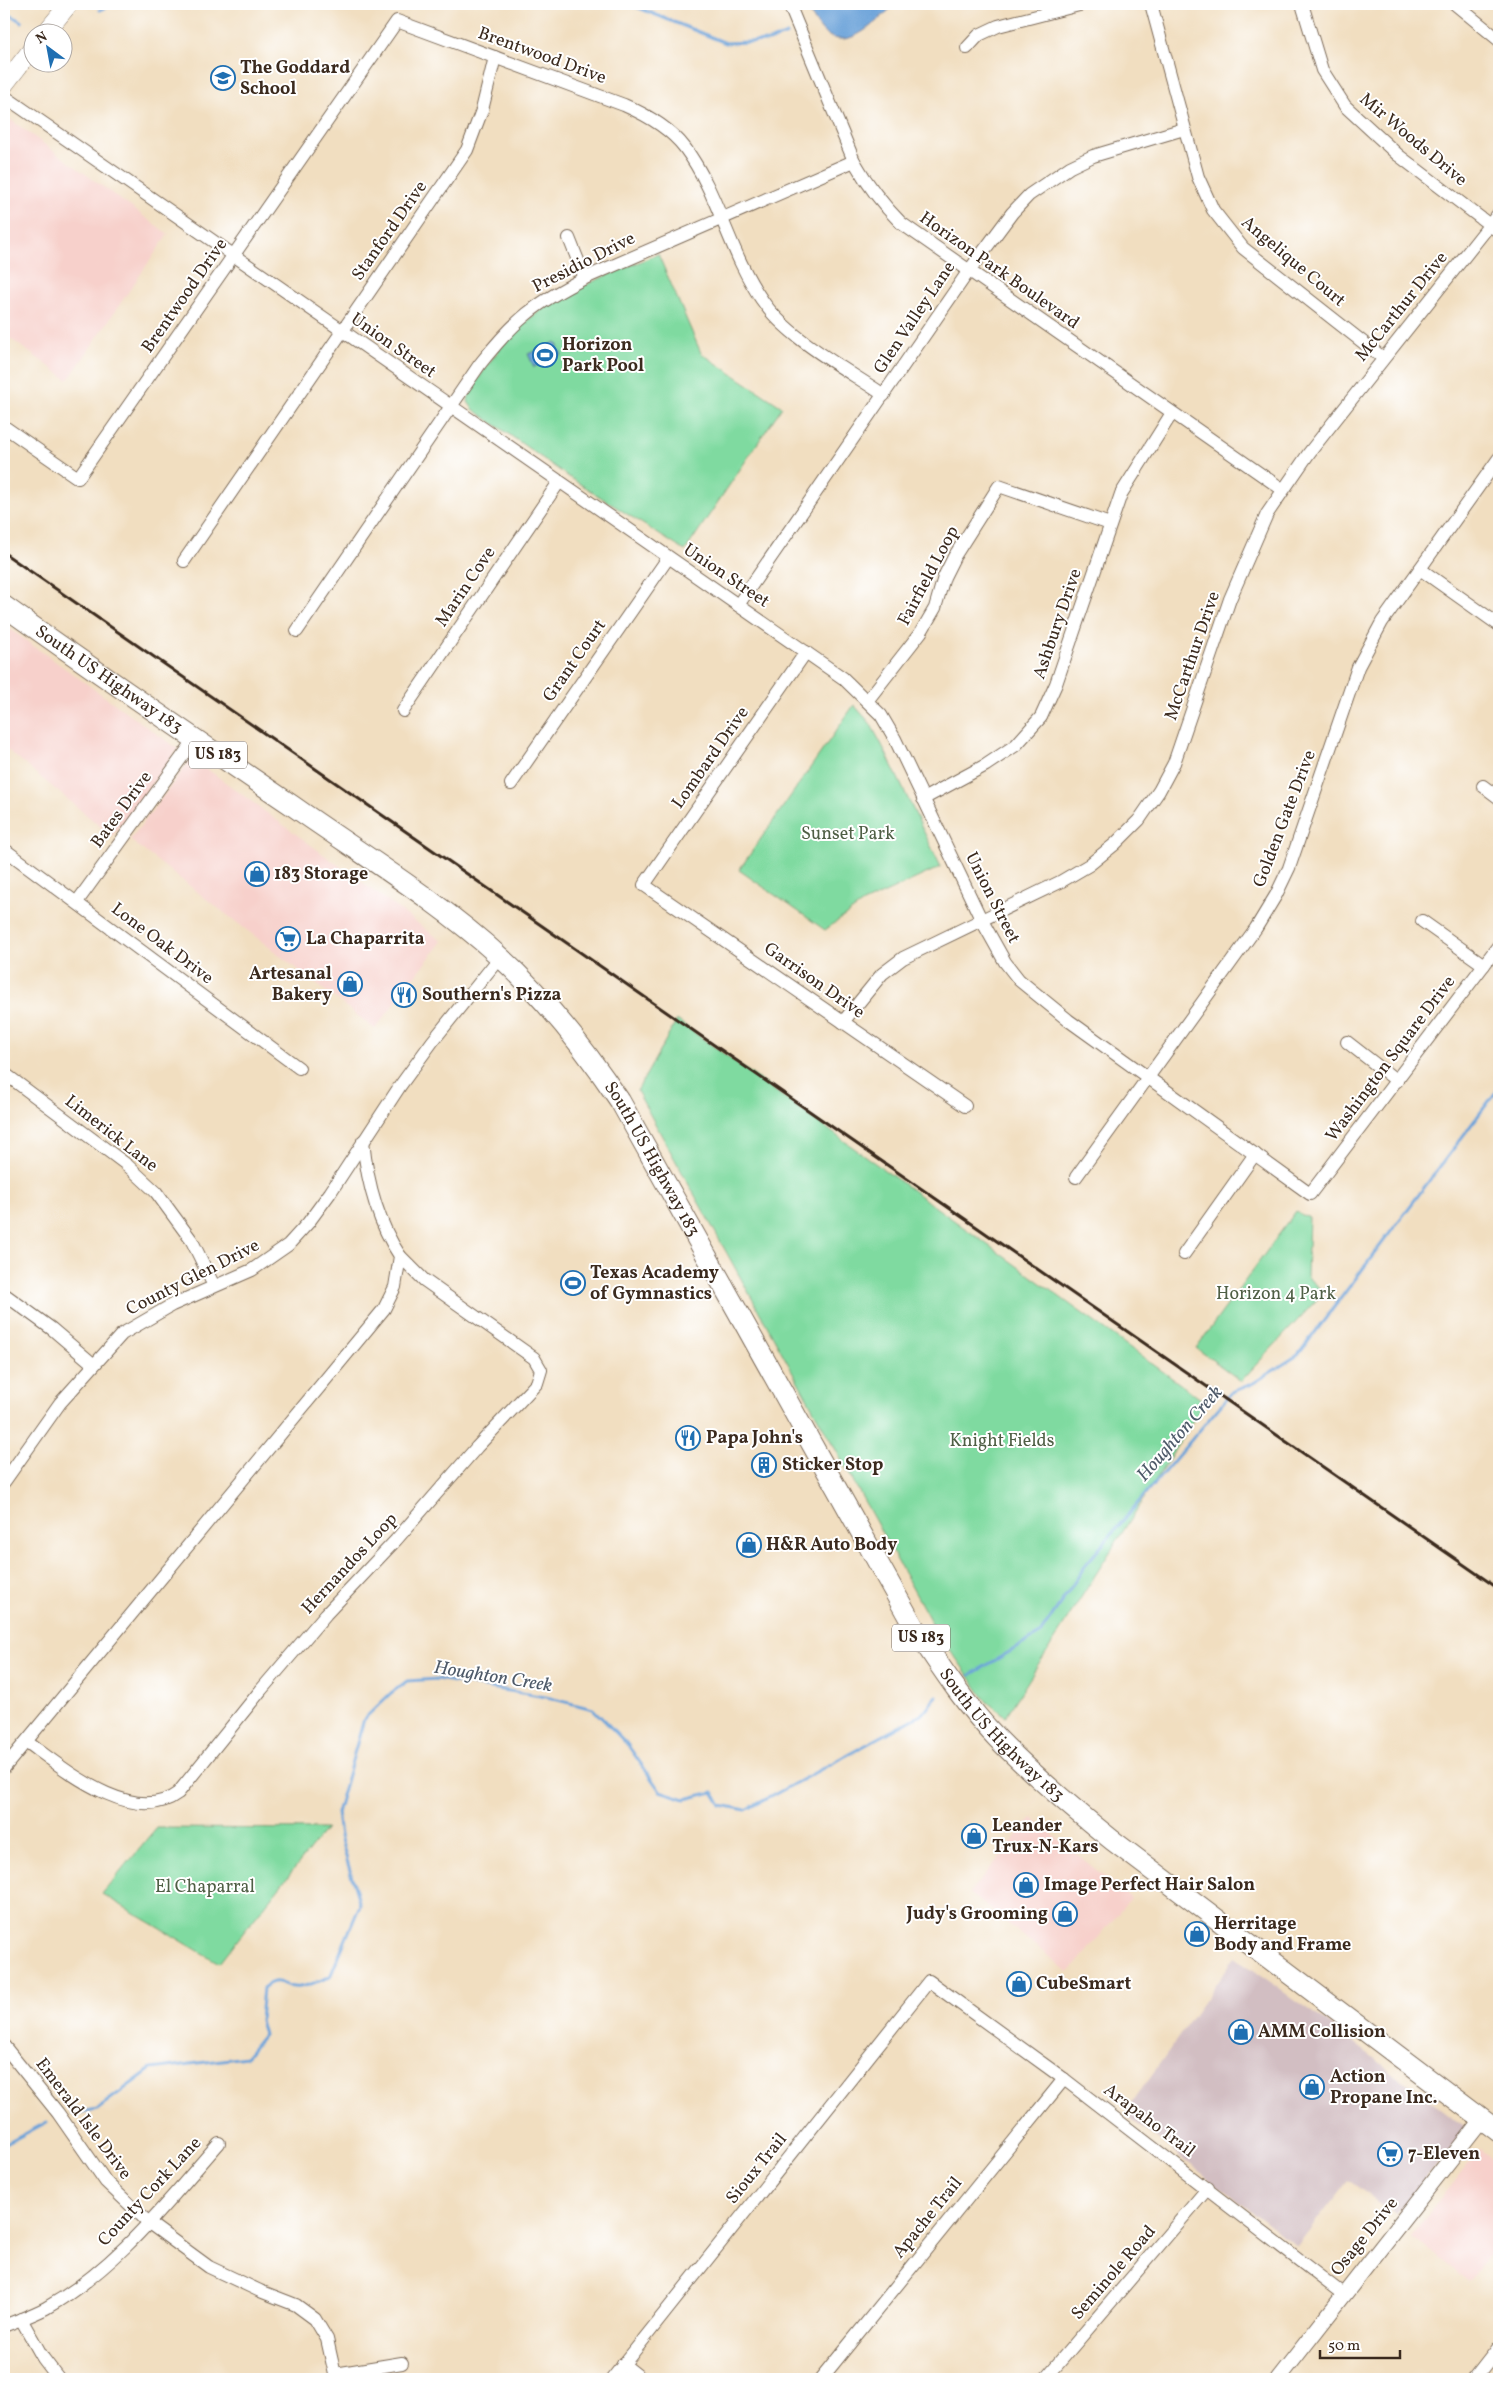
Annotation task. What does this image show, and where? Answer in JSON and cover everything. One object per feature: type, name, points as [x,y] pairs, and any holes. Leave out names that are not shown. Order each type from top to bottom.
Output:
[{"type":"main road","points":[[54,22],[69,4]]},
{"type":"main road","points":[[4,85],[22,62]]},
{"type":"main road","name":"South US Highway 183","points":[[4,606],[456,921],[500,957],[542,1000],[585,1052],[620,1101],[914,1627],[951,1683],[991,1731],[1060,1798],[1112,1840],[1499,2132]]},
{"type":"street","name":"Horizon Park Boulevard","points":[[789,4],[854,161],[867,184],[901,224],[1282,489]]},
{"type":"street","points":[[967,48],[979,35],[998,26],[1083,4]]},
{"type":"street","name":"Angelique Court","points":[[1151,4],[1184,129],[1205,193],[1226,228],[1243,248],[1382,358]]},
{"type":"street","name":"Mir Woods Drive","points":[[1302,4],[1322,70],[1345,106],[1398,155],[1495,229]]},
{"type":"street","points":[[1455,4],[1499,40]]},
{"type":"street","name":"Brentwood Drive","points":[[6,428],[78,478],[397,21],[648,115],[666,128],[684,147],[699,170],[749,280],[762,302],[800,338],[884,395]]},
{"type":"street","name":"Stanford Drive","points":[[184,561],[467,150],[482,110],[496,57]]},
{"type":"street","name":"Union Street","points":[[4,96],[843,678],[868,700],[881,716],[895,739],[981,919],[1005,962],[1019,980],[1046,1004],[1310,1194]]},
{"type":"street","name":"Glen Valley Lane","points":[[738,605],[968,272],[1012,213],[1029,195],[1048,181],[1093,156],[1184,129]]},
{"type":"street","name":"Presidio Drive","points":[[297,631],[451,407],[506,332],[545,299],[585,278],[854,161]]},
{"type":"street","name":"McCarthur Drive","points":[[843,1022],[866,990],[896,963],[981,919],[1060,882],[1089,865],[1115,844],[1139,820],[1159,791],[1174,763],[1230,599],[1267,514],[1282,489],[1382,358],[1495,229],[1499,213]]},
{"type":"street","points":[[569,238],[585,278]]},
{"type":"street","name":"Ashbury Drive","points":[[923,799],[986,765],[1016,745],[1041,716],[1056,684],[1121,494],[1172,413]]},
{"type":"street","name":"Golden Gate Drive","points":[[1076,1177],[1256,928],[1276,895],[1289,868],[1362,660],[1382,622],[1499,458]]},
{"type":"street","name":"Marin Cove","points":[[403,711],[559,482]]},
{"type":"street","name":"Fairfield Loop","points":[[868,700],[920,632],[935,608],[944,577],[954,557],[999,486],[1110,524]]},
{"type":"street","name":"Grant Court","points":[[511,784],[668,558]]},
{"type":"street","points":[[1420,568],[1499,625]]},
{"type":"street","name":"Lombard Drive","points":[[644,885],[806,652]]},
{"type":"street","name":"Bates Drive","points":[[77,902],[195,739]]},
{"type":"street","points":[[1483,786],[1499,798]]},
{"type":"street","name":"Lone Oak Drive","points":[[4,849],[299,1068]]},
{"type":"street","name":"Garrison Drive","points":[[644,885],[964,1106]]},
{"type":"street","points":[[1422,921],[1484,965]]},
{"type":"street","name":"Washington Square Drive","points":[[1310,1194],[1499,945]]},
{"type":"street","name":"County Glen Drive","points":[[4,1482],[55,1410],[93,1364],[122,1334],[138,1322],[252,1270],[288,1245],[325,1200],[432,1042],[500,957]]},
{"type":"street","points":[[1347,1042],[1397,1081]]},
{"type":"street","name":"Limerick Lane","points":[[4,1073],[127,1165],[156,1192],[192,1241],[214,1286]]},
{"type":"street","name":"Hernandos Loop","points":[[27,1742],[82,1783],[101,1791],[144,1804],[155,1804],[169,1800],[178,1793],[260,1690],[326,1614],[396,1540],[477,1447],[537,1383],[541,1370],[534,1358],[424,1280],[400,1256],[388,1235],[377,1208],[369,1180],[363,1142]]},
{"type":"street","points":[[1184,1254],[1255,1154]]},
{"type":"street","points":[[4,1768],[377,1319],[395,1287],[400,1256]]},
{"type":"street","points":[[4,1294],[52,1329],[93,1364]]},
{"type":"street","name":"Arapaho Trail","points":[[930,1981],[1064,2079],[1344,2294]]},
{"type":"street","name":"Sioux Trail","points":[[612,2379],[930,1981]]},
{"type":"street","name":"Emerald Isle Drive","points":[[7,2055],[58,2113],[106,2182],[149,2223],[208,2267],[308,2312],[321,2326],[327,2339],[336,2376]]},
{"type":"street","name":"Apache Trail","points":[[821,2379],[1064,2079]]},
{"type":"street","name":"Osage Drive","points":[[1278,2379],[1482,2119]]},
{"type":"street","name":"County Cork Lane","points":[[4,2326],[45,2308],[78,2287],[128,2245],[219,2143]]},
{"type":"street","name":"Seminole Road","points":[[1045,2379],[1208,2188]]},
{"type":"street","points":[[21,2319],[42,2358],[59,2379]]},
{"type":"street","points":[[1477,2378],[1499,2347]]},
{"type":"street","points":[[336,2376],[402,2363]]},
{"type":"street","points":[[623,2364],[642,2379]]},
{"type":"shaded area","points":[[4,115],[168,234],[68,380],[4,334]]},
{"type":"shaded area","points":[[4,625],[178,749],[112,836],[4,747]]},
{"type":"shaded area","points":[[192,758],[442,941],[375,1029],[130,840]]},
{"type":"shaded area","points":[[1032,1818],[1131,1898],[1069,1973],[970,1893]]},
{"type":"shaded area","points":[[1235,1957],[1324,2020],[1467,2129],[1395,2214],[1348,2180],[1297,2246],[1124,2114]]},
{"type":"shaded area","points":[[1480,2150],[1499,2166],[1499,2244],[1470,2281],[1411,2236]]},
{"type":"green space","points":[[658,254],[701,353],[782,407],[685,551],[569,477],[473,409],[468,402],[469,393],[502,346],[540,311],[577,289]]},
{"type":"green space","name":"Sunset Park","points":[[854,705],[870,723],[882,745],[941,867],[863,903],[825,930],[739,870]]},
{"type":"green space","name":"Knight Fields","points":[[677,1020],[1205,1402],[1006,1716],[987,1702],[934,1627],[637,1091]]},
{"type":"green space","name":"Horizon 4 Park","points":[[1296,1211],[1302,1216],[1309,1217],[1307,1277],[1324,1292],[1241,1381],[1196,1348]]},
{"type":"green space","name":"El Chaparral","points":[[157,1828],[326,1829],[219,1963],[102,1894]]},
{"type":"water","points":[[814,4],[896,4],[865,30],[847,38],[838,39],[829,36],[818,26],[809,12]]},
{"type":"water","name":"Horizon Park Pool","points":[[556,342],[562,355],[534,367],[528,354]]},
{"type":"waterway","points":[[100,10],[114,4]]},
{"type":"waterway","points":[[629,4],[726,43],[769,41],[787,34]]},
{"type":"waterway","points":[[4,16],[12,16],[22,22]]},
{"type":"waterway","name":"Houghton Creek","points":[[970,1675],[1040,1634],[1087,1563],[1232,1392],[1252,1384],[1298,1355],[1499,1088]]},
{"type":"waterway","name":"Houghton Creek","points":[[72,2114],[97,2109],[151,2069],[246,2057],[264,2035],[260,2020],[263,1988],[274,1982],[294,1987],[303,1986],[330,1977],[360,1905],[340,1836],[337,1813],[364,1719],[391,1693],[407,1681],[437,1679],[546,1697],[593,1709],[627,1744],[660,1791],[685,1799],[713,1792],[721,1805],[746,1810],[921,1715],[937,1696]]},
{"type":"waterway","points":[[4,2145],[47,2122]]},
{"type":"railway","points":[[4,553],[1499,1589]]},
{"type":"place","name":"The Goddard School","points":[[223,78]]},
{"type":"place","name":"Horizon Park Pool","points":[[545,355]]},
{"type":"place","name":"183 Storage","points":[[257,874]]},
{"type":"place","name":"La Chaparrita","points":[[288,939]]},
{"type":"place","name":"Artesanal Bakery","points":[[350,984]]},
{"type":"place","name":"Southern's Pizza","points":[[404,995]]},
{"type":"place","name":"Texas Academy of Gymnastics","points":[[573,1283]]},
{"type":"place","name":"Papa John's","points":[[688,1438]]},
{"type":"place","name":"Sticker Stop","points":[[764,1465]]},
{"type":"place","name":"H&R Auto Body","points":[[749,1545]]},
{"type":"place","name":"Leander Trux-N-Kars","points":[[974,1836]]},
{"type":"place","name":"Image Perfect Hair Salon","points":[[1026,1885]]},
{"type":"place","name":"Judy's Grooming","points":[[1065,1914]]},
{"type":"place","name":"Herritage Body and Frame","points":[[1197,1934]]},
{"type":"place","name":"CubeSmart","points":[[1019,1984]]},
{"type":"place","name":"AMM Collision","points":[[1241,2032]]},
{"type":"place","name":"Action Propane Inc.","points":[[1312,2087]]},
{"type":"place","name":"7-Eleven","points":[[1390,2154]]}]
